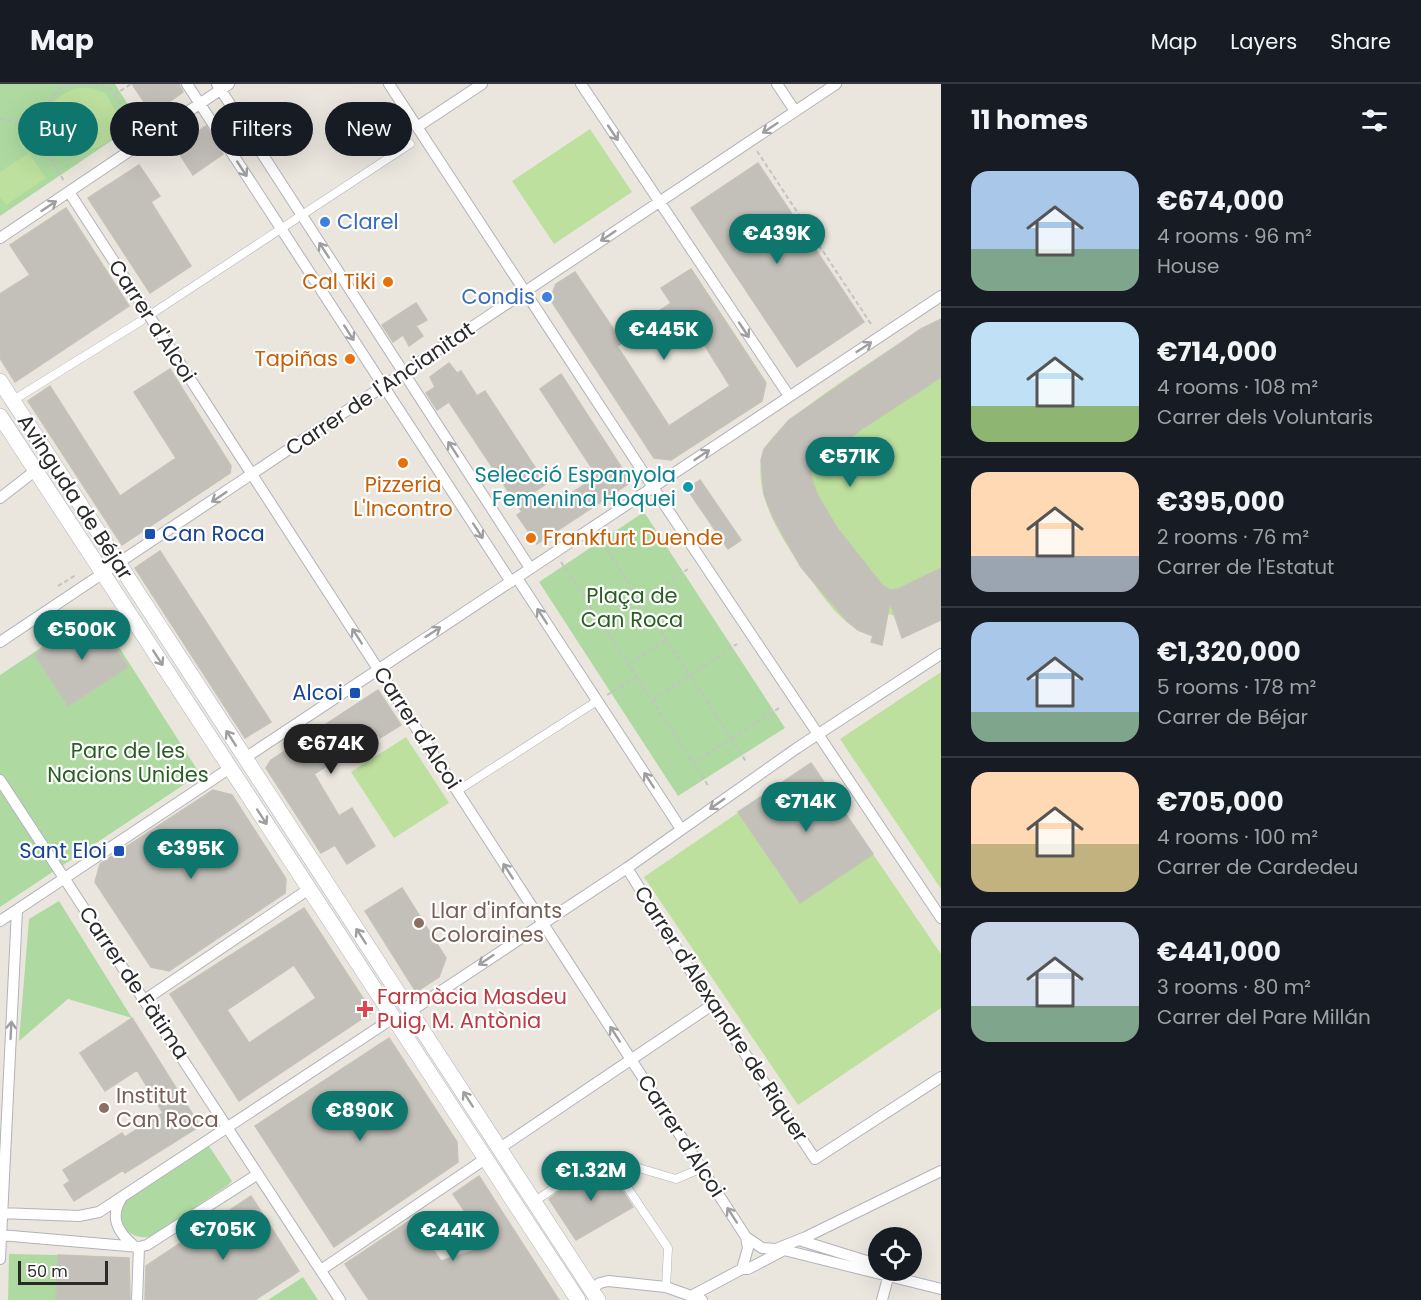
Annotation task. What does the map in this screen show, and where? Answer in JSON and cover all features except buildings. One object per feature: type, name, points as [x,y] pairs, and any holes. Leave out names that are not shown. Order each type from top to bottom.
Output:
[{"type":"main road","name":"Avinguda de Béjar","points":[[0,381],[534,1202],[593,1287]]},
{"type":"main road","name":"Avinguda de Béjar","points":[[0,416],[578,1300]]},
{"type":"main road","points":[[230,768],[245,758]]},
{"type":"main road","points":[[485,1159],[500,1148]]},
{"type":"main road","name":"Avinguda de Béjar","points":[[531,1230],[553,1249],[569,1273],[593,1287]]},
{"type":"street","points":[[187,84],[514,580],[602,698],[681,829]]},
{"type":"street","points":[[389,84],[653,488],[941,918]]},
{"type":"street","points":[[417,127],[482,84]]},
{"type":"street","points":[[581,84],[789,396]]},
{"type":"street","points":[[777,84],[795,111]]},
{"type":"street","name":"Carrer de l'Ancianitat","points":[[0,642],[836,84]]},
{"type":"street","points":[[0,238],[222,86],[301,214],[530,568]]},
{"type":"street","points":[[156,311],[391,156]]},
{"type":"street","name":"Carrer d'Alcoi","points":[[69,192],[746,1238]]},
{"type":"street","points":[[245,758],[941,296]]},
{"type":"street","points":[[20,396],[141,321]]},
{"type":"street","points":[[0,498],[36,470]]},
{"type":"street","points":[[411,1011],[541,922],[627,868],[681,829],[941,654]]},
{"type":"street","points":[[458,791],[602,698]]},
{"type":"street","points":[[0,921],[230,768]]},
{"type":"street","name":"Carrer de Fàtima","points":[[0,780],[146,999],[340,1300]]},
{"type":"street","name":"Carrer d'Alexandre de Riquer","points":[[627,868],[712,1005],[815,1159],[941,1077]]},
{"type":"street","points":[[146,999],[309,888]]},
{"type":"street","points":[[0,1259],[4,1087],[17,910]]},
{"type":"street","points":[[500,1148],[712,1005]]},
{"type":"street","points":[[1,1213],[88,1215],[123,1196],[393,1018]]},
{"type":"street","points":[[321,1270],[485,1159]]},
{"type":"street","points":[[608,1159],[668,1248],[666,1287]]},
{"type":"street","points":[[534,1202],[577,1172],[608,1159],[676,1179],[702,1168]]},
{"type":"street","points":[[746,1238],[770,1250],[799,1240],[941,1171]]},
{"type":"street","points":[[1,1235],[147,1245],[258,1174]]},
{"type":"street","points":[[123,1196],[117,1206],[116,1219],[120,1232],[136,1245],[137,1300]]},
{"type":"street","points":[[742,1269],[748,1248],[746,1238]]},
{"type":"street","points":[[799,1240],[868,1262]]},
{"type":"street","points":[[593,1287],[666,1287],[695,1298],[742,1269],[748,1269],[784,1250],[868,1267]]},
{"type":"street","points":[[922,1278],[941,1282]]},
{"type":"street","points":[[882,1300],[890,1281]]},
{"type":"street","points":[[918,1281],[941,1290]]},
{"type":"path","points":[[48,102],[61,85],[85,84],[110,88],[119,102]]},
{"type":"path","points":[[114,95],[131,84]]},
{"type":"path","points":[[0,119],[18,123]]},
{"type":"path","points":[[756,149],[871,324]]},
{"type":"path","points":[[49,156],[64,181]]},
{"type":"path","points":[[599,537],[668,639],[747,763]]},
{"type":"path","points":[[561,562],[709,787]]},
{"type":"path","points":[[641,601],[688,569]]},
{"type":"path","points":[[58,586],[76,575]]},
{"type":"path","points":[[630,664],[668,639]]},
{"type":"path","points":[[653,700],[737,644]]},
{"type":"path","points":[[602,698],[638,676]]},
{"type":"path","points":[[693,763],[779,708]]},
{"type":"green space","points":[[0,84],[115,84],[126,102],[110,102],[110,142],[98,150],[98,102],[18,102],[18,156],[89,156],[0,216]]},
{"type":"green space","points":[[78,88],[91,88],[105,93],[110,102],[110,139],[98,147],[98,102],[55,102],[60,97]]},
{"type":"green space","points":[[590,129],[632,192],[554,244],[512,181]]},
{"type":"green space","points":[[24,156],[31,156],[46,178],[6,205],[0,197],[0,172]]},
{"type":"green space","points":[[941,319],[941,620],[902,638],[895,616],[888,614],[882,645],[871,642],[874,634],[863,632],[843,619],[796,560],[778,531],[765,498],[761,482],[761,466],[764,451],[789,422],[860,369],[921,329]]},
{"type":"green space","name":"Plaça de Can Roca","points":[[644,512],[785,728],[678,796],[539,582]]},
{"type":"green space","name":"Parc de les Nacions Unides","points":[[96,611],[200,774],[0,907],[0,675]]},
{"type":"green space","points":[[941,672],[941,889],[840,739]]},
{"type":"green space","points":[[406,737],[449,803],[394,838],[351,772]]},
{"type":"green space","points":[[811,763],[941,954],[941,1008],[798,1105],[644,877]]},
{"type":"green space","points":[[59,901],[132,1018],[68,999],[19,1041],[29,919]]},
{"type":"green space","points":[[209,1146],[232,1181],[150,1237],[139,1237],[130,1233],[120,1216],[125,1201]]},
{"type":"green space","points":[[9,1254],[58,1255],[56,1300],[8,1300]]},
{"type":"green space","points":[[303,1277],[318,1300],[268,1300]]},
{"type":"place","name":"Clarel","points":[[325,222]]},
{"type":"place","name":"Cal Tiki","points":[[388,282]]},
{"type":"place","name":"Condis","points":[[547,297]]},
{"type":"place","name":"Tapiñas","points":[[350,359]]},
{"type":"place","name":"Pizzeria L'Incontro","points":[[403,463]]},
{"type":"place","name":"Selecció Espanyola Femenina Hoquei","points":[[688,487]]},
{"type":"place","name":"Can Roca","points":[[150,534]]},
{"type":"place","name":"Frankfurt Duende","points":[[531,538]]},
{"type":"place","name":"Alcoi","points":[[355,693]]},
{"type":"place","name":"Sant Eloi","points":[[119,851]]},
{"type":"place","name":"Llar d'infants Coloraines","points":[[419,923]]},
{"type":"place","name":"Farmàcia Masdeu Puig, M. Antònia","points":[[365,1009]]},
{"type":"place","name":"Institut Can Roca","points":[[104,1108]]}]
